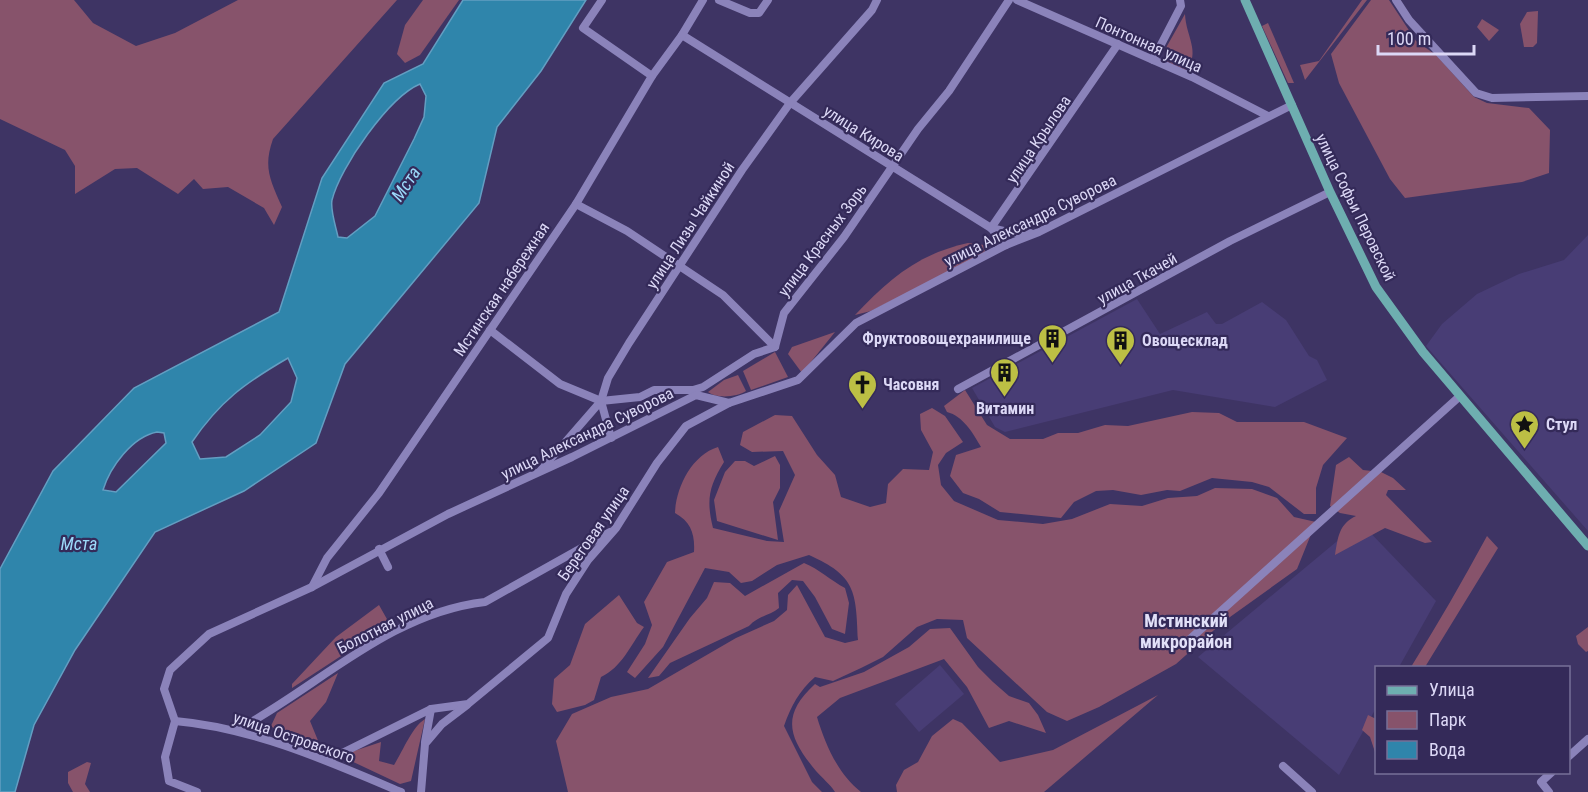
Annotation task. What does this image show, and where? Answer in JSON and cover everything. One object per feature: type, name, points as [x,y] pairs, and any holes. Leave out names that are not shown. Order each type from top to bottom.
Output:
[{"type":"main road","name":"улица Софьи Перовской","points":[[1245,0],[1329,192],[1376,287],[1418,347],[1588,546]]},
{"type":"street","points":[[602,0],[583,28],[652,76]]},
{"type":"street","name":"Мстинская набережная","points":[[312,587],[327,558],[379,493],[576,204],[652,76],[682,34],[702,0]]},
{"type":"street","points":[[720,0],[750,13],[759,13],[768,0]]},
{"type":"street","name":"улица Лизы Чайкиной","points":[[538,473],[601,401],[608,378],[679,265],[790,103],[872,10],[877,0]]},
{"type":"street","name":"улица Красных Зорь","points":[[775,347],[784,313],[844,237],[918,129],[949,91],[1009,0]]},
{"type":"street","name":"Понтонная улица","points":[[1017,0],[1153,60],[1268,116]]},
{"type":"street","points":[[1153,60],[1181,6],[1180,0]]},
{"type":"street","points":[[1396,0],[1409,21],[1476,93],[1492,98],[1588,96]]},
{"type":"street","name":"улица Кирова","points":[[682,34],[991,228],[1012,233],[1039,232]]},
{"type":"street","name":"улица Крылова","points":[[991,228],[1118,44]]},
{"type":"street","name":"улица Александра Суворова","points":[[175,721],[164,689],[170,670],[209,634],[312,587],[379,549],[696,395],[729,403],[798,380],[856,323],[1006,245],[1039,232],[1292,105]]},
{"type":"street","name":"улица Ткачей","points":[[958,389],[1230,241],[1329,192]]},
{"type":"street","points":[[490,330],[560,384],[601,401],[640,397],[654,390],[693,390],[703,387],[754,354],[775,347],[723,295],[627,231],[576,204]]},
{"type":"street","points":[[991,228],[1006,245]]},
{"type":"street","points":[[1190,639],[1460,396]]},
{"type":"street","points":[[601,401],[611,438]]},
{"type":"street","name":"Береговая улица","points":[[425,744],[442,724],[548,638],[566,594],[588,561],[616,528],[657,463],[686,426],[729,403]]},
{"type":"street","name":"Болотная улица","points":[[237,730],[261,718],[341,661],[432,614],[461,605],[484,602],[616,528]]},
{"type":"street","points":[[379,549],[388,567]]},
{"type":"street","points":[[328,760],[431,709],[468,704]]},
{"type":"street","points":[[421,792],[431,709]]},
{"type":"street","points":[[175,721],[165,757],[169,781],[196,792]]},
{"type":"street","name":"улица Островского","points":[[175,721],[237,730],[328,760],[401,792]]},
{"type":"street","points":[[1570,756],[1588,739]]},
{"type":"street","points":[[1283,766],[1312,792]]},
{"type":"street","points":[[1550,774],[1541,782],[1550,792]]},
{"type":"shaded area","points":[[1588,235],[1588,531],[1426,346],[1442,324],[1477,294],[1519,274],[1564,260]]},
{"type":"shaded area","points":[[1137,299],[1160,334],[1207,312],[1216,324],[1222,324],[1262,302],[1286,320],[1309,356],[1317,360],[1327,380],[1275,407],[1173,390],[1005,432],[995,427],[972,388]]},
{"type":"shaded area","points":[[1360,522],[1436,601],[1400,666],[1375,666],[1375,710],[1339,775],[1198,657]]},
{"type":"shaded area","points":[[940,665],[964,694],[919,732],[895,704]]},
{"type":"green space","points":[[0,0],[74,0],[93,23],[136,46],[175,33],[238,0],[397,0],[273,139],[268,166],[282,207],[274,225],[264,208],[228,187],[203,189],[194,179],[178,194],[137,168],[115,169],[75,194],[75,166],[65,150],[0,119]]},
{"type":"green space","points":[[423,0],[459,0],[420,55],[405,63],[397,54],[405,25]]},
{"type":"green space","points":[[1362,0],[1367,0],[1305,80],[1300,65],[1319,61]]},
{"type":"green space","points":[[1371,0],[1389,0],[1416,41],[1436,55],[1474,97],[1487,103],[1529,108],[1550,130],[1549,173],[1522,182],[1405,198],[1390,179],[1339,83],[1331,54]]},
{"type":"green space","points":[[1538,11],[1537,43],[1533,47],[1524,47],[1520,24],[1527,12]]},
{"type":"green space","points":[[1185,14],[1193,50],[1186,70],[1163,60],[1167,46]]},
{"type":"green space","points":[[1482,19],[1499,30],[1489,41],[1477,27]]},
{"type":"green space","points":[[1268,23],[1294,83],[1288,83],[1262,26]]},
{"type":"green space","points":[[968,243],[984,245],[985,254],[871,311],[855,315],[893,279],[919,261]]},
{"type":"green space","points":[[835,332],[802,373],[788,354],[792,347]]},
{"type":"green space","points":[[775,352],[788,377],[751,390],[743,371]]},
{"type":"green space","points":[[738,375],[746,391],[738,395],[727,396],[716,396],[708,392],[724,380]]},
{"type":"green space","points":[[965,390],[987,425],[1010,439],[1043,439],[1058,433],[1078,433],[1105,425],[1128,426],[1192,412],[1219,413],[1237,422],[1304,422],[1347,438],[1323,465],[1316,488],[1316,514],[1304,514],[1269,487],[1252,482],[1212,478],[1180,491],[1167,490],[1141,495],[1113,490],[1096,491],[1074,502],[1061,518],[1000,512],[979,499],[963,493],[950,476],[956,455],[981,447],[967,426],[958,417],[947,412],[944,406]]},
{"type":"green space","points":[[932,408],[945,416],[963,442],[946,453],[938,465],[941,485],[954,501],[998,520],[1043,524],[1072,519],[1110,504],[1142,506],[1168,498],[1197,496],[1215,488],[1252,489],[1277,498],[1294,517],[1316,522],[1297,569],[1223,622],[1176,664],[1099,707],[1067,721],[1047,712],[967,638],[963,620],[937,619],[917,627],[883,657],[833,681],[815,677],[800,693],[784,726],[812,782],[822,792],[568,792],[556,741],[572,714],[611,697],[648,689],[736,638],[774,621],[787,610],[788,595],[797,585],[825,637],[845,643],[858,640],[854,597],[845,578],[836,570],[809,555],[777,565],[752,581],[741,583],[729,572],[705,568],[663,647],[635,678],[627,672],[645,644],[652,625],[644,602],[667,562],[694,552],[691,529],[685,520],[675,513],[682,483],[700,457],[718,447],[724,462],[715,478],[710,494],[713,528],[767,541],[784,542],[779,511],[795,475],[783,451],[752,452],[740,445],[743,432],[775,415],[792,416],[817,455],[835,475],[841,497],[870,507],[886,503],[888,484],[903,469],[929,470],[933,452],[921,430],[920,414]]},
{"type":"green space","points":[[775,456],[780,465],[780,488],[773,502],[778,540],[717,521],[714,500],[725,472],[735,461],[745,461],[754,466]]},
{"type":"green space","points":[[1349,457],[1363,470],[1381,472],[1393,478],[1406,490],[1388,490],[1386,495],[1432,542],[1425,543],[1385,528],[1335,555],[1338,537],[1343,527],[1356,516],[1340,513],[1330,506],[1336,465]]},
{"type":"green space","points":[[1487,536],[1498,548],[1426,666],[1412,666]]},
{"type":"green space","points":[[804,563],[845,588],[849,603],[845,634],[832,629],[815,597],[803,581],[792,580],[778,593],[779,608],[775,611],[749,626],[670,663],[659,676],[648,678],[690,618],[707,598],[714,582],[730,583],[745,596]]},
{"type":"green space","points":[[619,595],[637,623],[644,627],[615,668],[601,677],[594,700],[585,705],[557,712],[552,704],[554,679],[570,665],[585,624]]},
{"type":"green space","points":[[379,605],[392,628],[364,641],[292,688],[292,684],[336,637]]},
{"type":"green space","points":[[1588,627],[1588,651],[1586,652],[1578,644],[1576,636]]},
{"type":"green space","points":[[950,628],[978,667],[993,682],[1009,696],[1029,703],[1038,715],[1046,733],[1009,721],[989,728],[967,687],[944,659],[840,698],[817,717],[833,758],[861,792],[835,792],[807,759],[795,737],[792,727],[793,717],[804,696],[815,684],[820,687],[864,672],[909,647],[930,629]]},
{"type":"green space","points":[[338,673],[326,702],[310,721],[319,743],[293,739],[271,726],[277,713]]},
{"type":"green space","points":[[1158,695],[1044,792],[897,792],[896,785],[904,770],[918,762],[932,736],[953,719],[962,723],[1000,762],[1053,750]]},
{"type":"green space","points":[[1368,715],[1375,718],[1375,752],[1370,737],[1362,730]]},
{"type":"green space","points":[[425,719],[411,781],[400,784],[347,759],[351,752],[381,742],[379,761],[394,765],[412,733]]},
{"type":"green space","points":[[87,762],[91,763],[85,784],[90,792],[73,792],[68,783],[68,772]]},
{"type":"water","name":"Мста","points":[[463,0],[586,0],[541,71],[497,127],[479,203],[345,364],[316,443],[244,491],[155,532],[75,650],[34,725],[15,792],[0,792],[0,569],[53,471],[134,388],[279,312],[322,178],[384,83],[423,64]],"holes":[[[420,84],[426,96],[424,117],[375,216],[347,238],[338,237],[332,213],[332,200],[345,170],[367,134],[394,103]],[[288,358],[297,378],[291,402],[260,435],[226,457],[200,459],[192,442],[202,428],[234,394]],[[157,432],[164,433],[166,443],[116,492],[103,490],[123,454],[148,435]]]},
{"type":"place","name":"Фруктоовощехранилище","points":[[1052,364]]},
{"type":"place","name":"Овощесклад","points":[[1121,366]]},
{"type":"place","name":"Витамин","points":[[1005,398]]},
{"type":"place","name":"Часовня","points":[[862,410]]},
{"type":"place","name":"Стул","points":[[1525,450]]},
{"type":"district","name":"Мстинский микрорайон","points":[[1186,631]]}]
